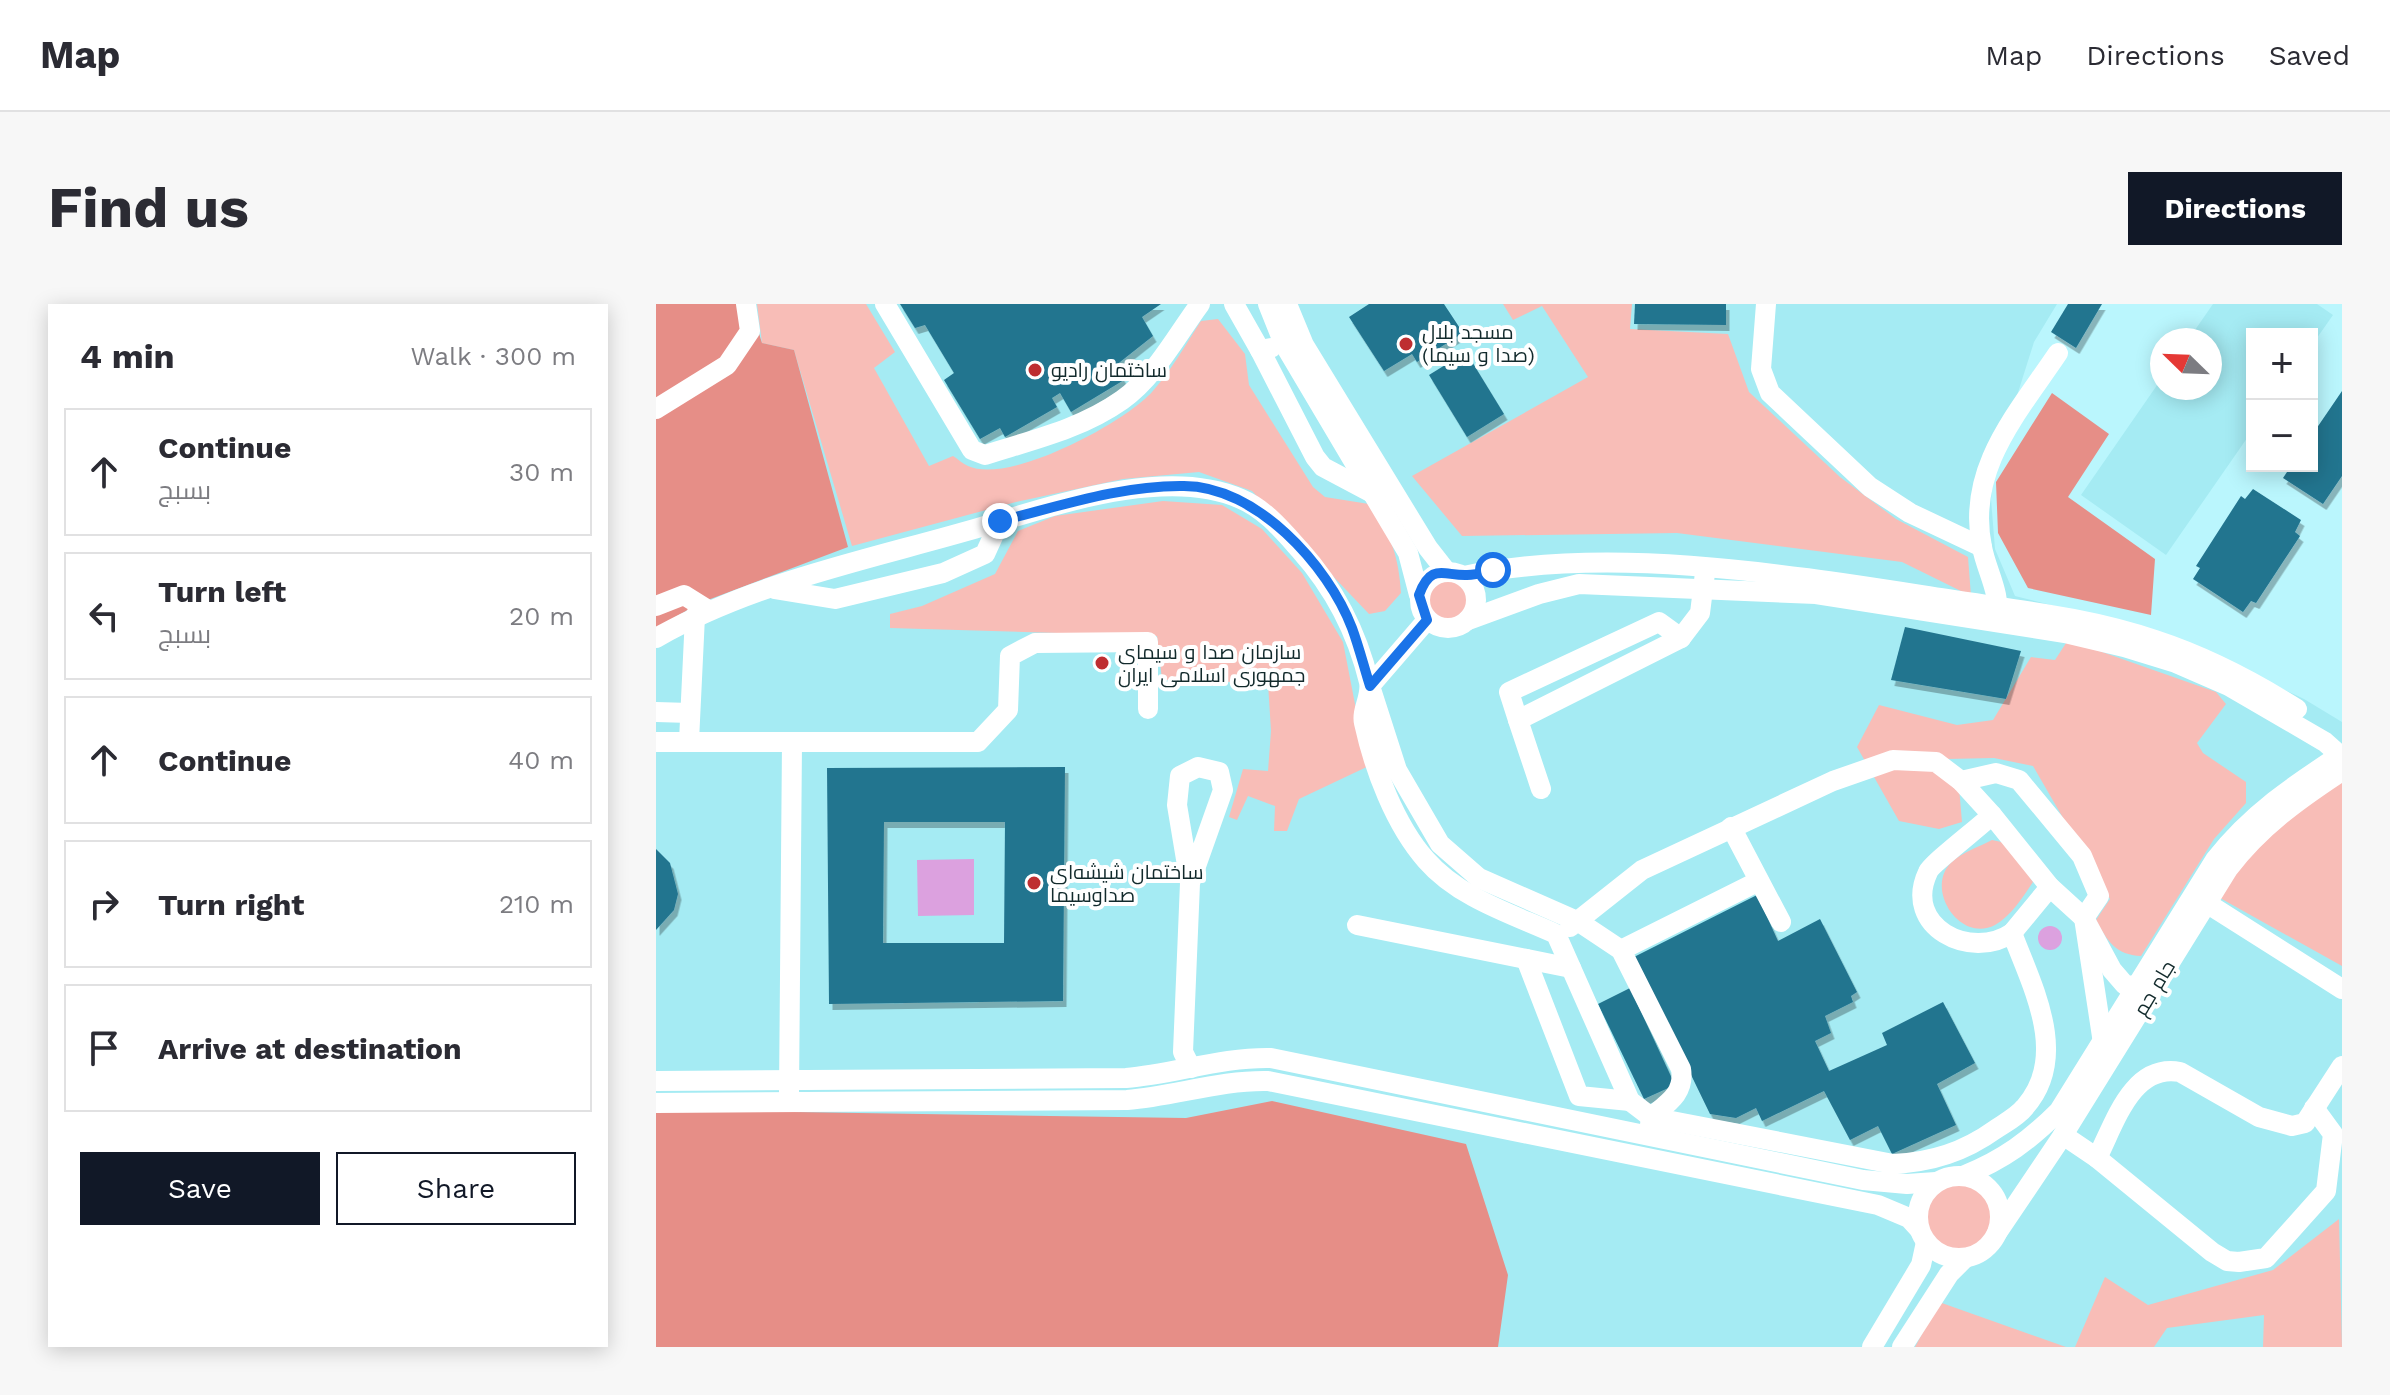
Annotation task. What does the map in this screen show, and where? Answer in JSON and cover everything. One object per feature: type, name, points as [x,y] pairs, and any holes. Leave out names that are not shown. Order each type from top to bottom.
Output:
[{"type":"lane","points":[[656,409],[727,365],[750,331],[746,304]]},
{"type":"lane","points":[[885,304],[972,450],[985,455],[1072,428],[1124,399],[1148,375],[1200,304]]},
{"type":"lane","points":[[1234,304],[1315,457],[1323,467],[1374,494]]},
{"type":"lane","points":[[1268,304],[1365,463],[1476,597],[1468,620]]},
{"type":"lane","points":[[1287,304],[1292,340]]},
{"type":"lane","points":[[1766,304],[1761,369],[1770,393],[1870,487],[1910,513],[1982,547]]},
{"type":"lane","points":[[1260,350],[1292,340]]},
{"type":"lane","points":[[1997,614],[1982,547],[1978,514],[1980,484],[1993,450],[2058,353]]},
{"type":"lane","points":[[1365,463],[1374,494],[1408,553],[1427,620]]},
{"type":"lane","points":[[656,638],[701,613],[766,587],[1000,521],[1152,487],[1187,485],[1242,499],[1268,516],[1319,572],[1351,626],[1370,686]]},
{"type":"lane","points":[[766,587],[835,599],[943,573],[985,554],[1000,521]]},
{"type":"lane","points":[[1419,595],[1429,578],[1569,562],[1997,614],[2234,680],[2342,756]]},
{"type":"lane","points":[[1427,620],[1451,628],[1539,594],[1579,584],[1705,578]]},
{"type":"lane","points":[[1518,720],[1681,638],[1700,613],[1705,578]]},
{"type":"lane","points":[[656,606],[684,595],[701,613],[689,741]]},
{"type":"lane","points":[[1427,620],[1370,686],[1363,720],[1389,773],[1410,839],[1442,876],[1482,901],[1556,934],[1630,1101],[1650,1126],[1863,1180],[1896,1184],[1936,1182],[1965,1175],[1982,1181],[1993,1191],[2001,1217],[1997,1233],[1978,1253],[1965,1258],[1943,1282],[1902,1347]]},
{"type":"lane","points":[[1541,789],[1509,692],[1659,622],[1681,638]]},
{"type":"lane","points":[[656,742],[978,742],[1008,710],[1010,656],[1035,643],[1148,642],[1148,709]]},
{"type":"lane","points":[[656,712],[690,713]]},
{"type":"lane","points":[[789,1103],[792,742]]},
{"type":"lane","name":"جام جم","points":[[1997,1233],[2086,1099],[2152,962],[2252,837],[2342,756]]},
{"type":"lane","points":[[1556,934],[1579,922],[1642,870],[1731,827],[1833,781],[1893,760],[1936,762],[1961,781],[2050,887],[2084,918],[2108,962],[2137,996],[2120,1005],[2095,994]]},
{"type":"lane","points":[[1190,883],[1223,790],[1219,772],[1198,767],[1180,776],[1177,805],[1190,883],[1183,1052],[1194,1067],[1202,1088]]},
{"type":"lane","points":[[1389,773],[1455,861],[1507,892],[1579,922],[1621,950],[1681,1069],[1683,1080],[1674,1098],[1650,1126],[1645,1158]]},
{"type":"lane","points":[[1961,781],[1996,773],[2019,780],[2082,856],[2099,896],[2084,918],[2103,1043]]},
{"type":"lane","points":[[1992,815],[1963,844],[1933,864],[1927,874],[1923,899],[1934,927],[1948,938],[1991,944],[2012,933],[2050,887]]},
{"type":"lane","points":[[1731,827],[1781,922]]},
{"type":"lane","points":[[1621,950],[1759,881]]},
{"type":"lane","points":[[2200,899],[2342,989]]},
{"type":"lane","name":"جام جم","points":[[1965,1175],[1997,1162],[2039,1131],[2059,1111],[2200,899]]},
{"type":"lane","points":[[1357,925],[1571,968]]},
{"type":"lane","points":[[656,1081],[1126,1078],[1169,1074],[1237,1057],[1271,1058],[1650,1126],[1893,1164],[1923,1163],[1971,1147],[2025,1108],[2041,1080],[2046,1054],[2044,1015],[2012,933]]},
{"type":"lane","points":[[1526,959],[1579,1096],[1630,1101]]},
{"type":"lane","points":[[2108,962],[2126,967],[2152,962]]},
{"type":"lane","points":[[2097,1158],[2117,1119],[2145,1076],[2168,1069],[2180,1072],[2277,1124],[2305,1123],[2342,1066]]},
{"type":"lane","points":[[1021,1101],[1023,1078]]},
{"type":"lane","points":[[656,1103],[1127,1100],[1173,1096],[1239,1080],[1268,1081],[1878,1205],[1909,1218],[1943,1255],[1965,1258]]},
{"type":"lane","points":[[2086,1099],[2117,1119]]},
{"type":"lane","points":[[2063,1135],[2097,1158],[2212,1252],[2227,1261],[2251,1262],[2266,1258],[2326,1191],[2333,1134],[2314,1108]]},
{"type":"lane","points":[[1872,1347],[1921,1265],[1921,1201],[1936,1182]]},
{"type":"shaded area","points":[[656,304],[750,304],[762,343],[794,350],[848,547],[700,603],[656,628]]},
{"type":"shaded area","points":[[750,304],[2057,304],[2034,342],[1995,465],[1991,499],[1995,549],[2015,596],[2163,633],[2304,699],[2342,722],[2342,1347],[656,1347],[656,618],[822,532]]},
{"type":"shaded area","points":[[757,304],[866,304],[895,352],[874,368],[929,466],[953,456],[968,466],[987,470],[1037,459],[1065,448],[1117,419],[1138,405],[1159,384],[1201,321],[1218,319],[1245,354],[1249,385],[1313,487],[1325,497],[1369,504],[1377,514],[1392,546],[1401,593],[1385,611],[1369,614],[1252,491],[1199,472],[1123,479],[1016,502],[852,546],[794,350],[762,343]]},
{"type":"shaded area","points":[[1503,304],[1632,304],[1630,329],[1728,334],[1749,392],[1840,477],[1896,519],[1968,557],[1971,596],[1902,562],[1677,533],[1462,536],[1412,476],[1588,377],[1542,306],[1513,320]]},
{"type":"shaded area","points":[[2213,304],[2317,304],[2333,315],[2318,336],[2318,328],[2246,328],[2246,440],[2166,555],[2081,495],[2150,395],[2150,400],[2222,400],[2222,328],[2196,328]]},
{"type":"shaded area","points":[[2052,393],[2109,434],[2068,497],[2155,559],[2151,615],[2028,588],[1998,533],[1996,482]]},
{"type":"shaded area","points":[[1163,501],[1222,505],[1262,529],[1302,573],[1343,642],[1360,730],[1373,764],[1299,799],[1287,831],[1274,831],[1275,806],[1248,796],[1237,820],[1229,817],[1243,769],[1268,771],[1271,731],[1268,683],[1162,680],[1157,636],[890,628],[890,614],[922,606],[995,574],[1018,531],[1055,516]]},
{"type":"shaded area","points":[[1447,578],[1463,584],[1469,600],[1463,616],[1447,622],[1431,616],[1425,600],[1431,584]]},
{"type":"shaded area","points":[[2068,640],[2216,692],[2226,704],[2197,743],[2203,753],[2246,782],[2246,803],[2214,839],[2141,956],[2119,950],[2100,928],[2096,920],[2110,899],[2033,766],[1994,758],[1946,759],[1959,787],[1962,822],[1939,829],[1899,821],[1857,747],[1879,705],[1957,725],[1993,720],[2031,657],[2055,660]]},
{"type":"shaded area","points":[[2342,781],[2342,966],[2220,898],[2253,845]]},
{"type":"shaded area","points":[[1992,840],[2006,843],[2033,882],[2001,921],[1982,929],[1969,927],[1949,910],[1942,884],[1945,872],[1957,858]]},
{"type":"shaded area","points":[[974,859],[974,915],[918,916],[917,860]]},
{"type":"shaded area","points":[[2050,926],[2058,930],[2062,938],[2058,946],[2050,950],[2042,946],[2038,938],[2042,930]]},
{"type":"shaded area","points":[[1272,1101],[1466,1144],[1508,1275],[1498,1347],[656,1347],[656,1110],[1186,1118]]},
{"type":"shaded area","points":[[1959,1180],[1979,1186],[1989,1196],[1995,1216],[1989,1236],[1979,1246],[1959,1252],[1939,1246],[1929,1236],[1923,1216],[1929,1196],[1939,1186]]},
{"type":"shaded area","points":[[2339,1219],[2342,1347],[2263,1347],[2264,1315],[2167,1328],[2154,1347],[2075,1347],[2105,1277],[2148,1305],[2273,1270]]},
{"type":"shaded area","points":[[1939,1302],[2066,1347],[1915,1347]]},
{"type":"building","name":"ساختمان رادیو","points":[[900,304],[1161,304],[1142,317],[1153,336],[1115,366],[1124,380],[1071,412],[1060,393],[1052,398],[1057,407],[1005,437],[1000,428],[980,439],[944,380],[954,373],[925,325],[915,328]]},
{"type":"building","name":"مسجد بلال (صدا و سیما)","points":[[1369,304],[1444,304],[1463,333],[1417,362],[1412,354],[1384,371],[1349,317]]},
{"type":"building","points":[[1635,304],[1726,304],[1726,325],[1634,324]]},
{"type":"building","points":[[2068,304],[2102,304],[2076,348],[2051,332]]},
{"type":"building","points":[[1466,352],[1504,414],[1467,437],[1429,375]]},
{"type":"building","points":[[2342,391],[2342,476],[2323,504],[2283,478],[2287,472],[2318,472],[2318,426]]},
{"type":"building","points":[[2253,489],[2301,520],[2295,532],[2300,536],[2256,603],[2251,601],[2243,612],[2193,579],[2200,568],[2196,566],[2241,496],[2245,499]]},
{"type":"building","points":[[1905,627],[2021,651],[2006,699],[1891,680]]},
{"type":"building","name":"ساختمان شیشه‌ای صداوسیما","points":[[1065,767],[1063,1001],[829,1004],[827,768]],"holes":[[[884,822],[1005,822],[1004,943],[883,943]]]},
{"type":"building","points":[[656,849],[670,863],[678,894],[674,910],[656,930]]},
{"type":"building","points":[[1757,895],[1778,941],[1820,919],[1857,992],[1851,996],[1853,1002],[1825,1016],[1831,1033],[1815,1041],[1829,1071],[1887,1045],[1882,1033],[1943,1002],[1975,1063],[1937,1084],[1956,1125],[1892,1154],[1878,1126],[1850,1140],[1824,1091],[1762,1121],[1756,1108],[1736,1118],[1710,1114],[1634,957]]},
{"type":"building","points":[[1630,988],[1675,1085],[1644,1099],[1598,1004]]},
{"type":"place","name":"مسجد بلال (صدا و سیما)","points":[[1406,344]]},
{"type":"place","name":"ساختمان رادیو","points":[[1035,370]]},
{"type":"place","name":"سازمان صدا و سیمای جمهوری اسلامی ایران","points":[[1102,663]]},
{"type":"place","name":"ساختمان شیشه‌ای صداوسیما","points":[[1034,883]]},
{"type":"route","points":[[1000,521],[1118,492],[1152,487],[1187,485],[1242,499],[1268,516],[1319,572],[1351,626],[1370,686],[1427,620],[1419,604],[1419,595],[1429,578],[1446,571],[1464,576],[1493,570]]}]
